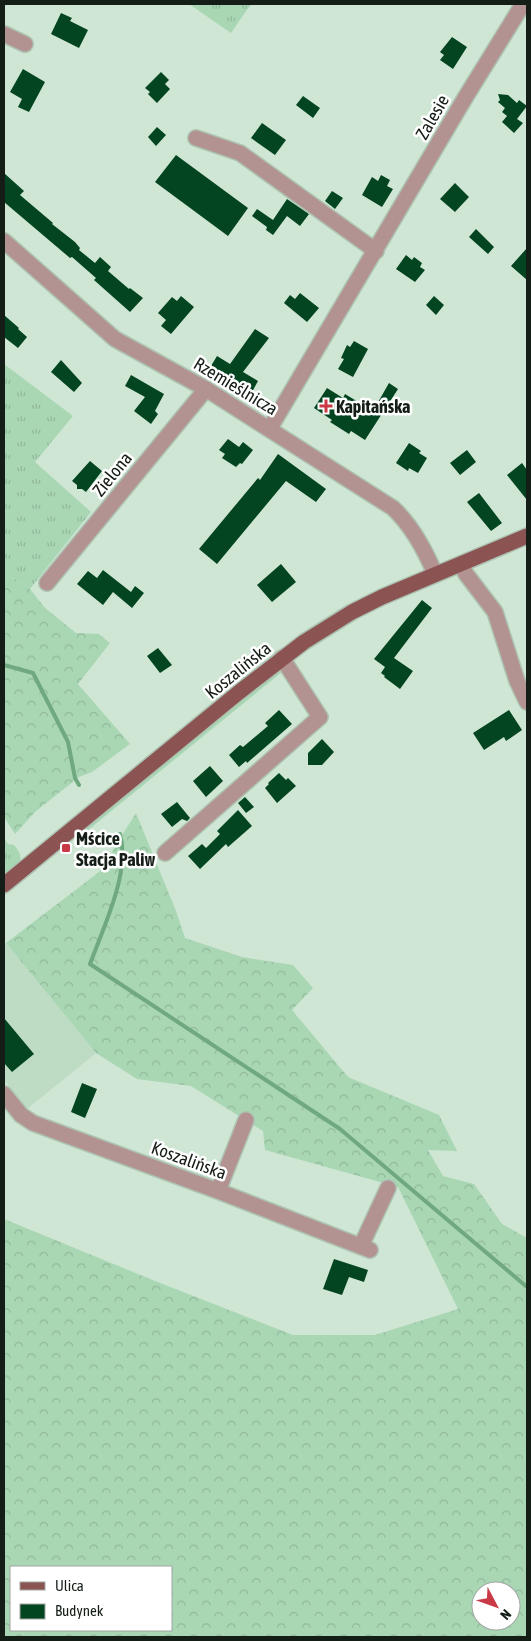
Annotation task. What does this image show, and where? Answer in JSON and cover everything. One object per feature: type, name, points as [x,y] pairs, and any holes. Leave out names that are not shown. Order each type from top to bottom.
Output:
[{"type":"main road","name":"Koszalińska","points":[[4,885],[282,658],[321,630],[357,610],[435,574],[527,536]]},
{"type":"street","name":"Zalesie","points":[[270,428],[523,4]]},
{"type":"street","points":[[4,34],[25,44]]},
{"type":"street","points":[[196,138],[240,153],[376,251]]},
{"type":"street","name":"Rzemieślnicza","points":[[4,241],[115,339],[206,389],[393,508],[410,528],[427,555],[435,574]]},
{"type":"street","name":"Zielona","points":[[47,583],[206,389]]},
{"type":"street","points":[[461,564],[466,574],[495,612],[517,680],[527,702]]},
{"type":"street","points":[[165,853],[320,717],[282,658]]},
{"type":"street","name":"Koszalińska","points":[[4,1094],[21,1115],[32,1123],[218,1191],[366,1248],[388,1188]]},
{"type":"street","points":[[218,1191],[246,1120]]},
{"type":"shaded area","points":[[6,943],[96,1053],[27,1109],[4,1080],[4,945]]},
{"type":"green space","points":[[189,4],[251,4],[231,33]]},
{"type":"green space","points":[[4,364],[73,416],[35,462],[91,512],[30,589],[4,572]]},
{"type":"green space","points":[[4,572],[30,589],[45,608],[76,633],[99,634],[110,643],[78,684],[130,744],[92,772],[79,777],[35,812],[15,834],[4,817]]},
{"type":"green space","points":[[277,671],[282,672],[82,835],[80,832]]},
{"type":"green space","points":[[136,813],[185,938],[242,957],[293,965],[313,988],[292,1010],[348,1077],[439,1115],[457,1151],[428,1150],[443,1176],[474,1184],[502,1224],[527,1238],[527,1637],[4,1637],[4,1219],[293,1335],[375,1335],[458,1309],[398,1187],[265,1150],[263,1131],[191,1086],[137,1079],[96,1053],[6,943],[99,872]]},
{"type":"green space","points":[[4,838],[8,844],[14,845],[18,850],[20,859],[17,866],[4,876]]},
{"type":"building","points":[[61,13],[72,18],[70,21],[88,30],[79,48],[51,34]]},
{"type":"building","points":[[452,37],[467,47],[453,69],[440,60],[444,55],[440,52]]},
{"type":"building","points":[[23,69],[45,82],[29,112],[18,107],[22,99],[10,92]]},
{"type":"building","points":[[161,72],[169,80],[165,84],[170,89],[157,103],[145,88]]},
{"type":"building","points":[[498,94],[508,95],[517,103],[519,100],[527,106],[517,119],[523,123],[514,133],[502,122],[507,116],[502,112],[505,108],[498,102],[500,100]]},
{"type":"building","points":[[303,96],[320,108],[313,118],[296,105]]},
{"type":"building","points":[[262,123],[286,140],[275,155],[251,138]]},
{"type":"building","points":[[157,127],[166,135],[156,146],[148,137]]},
{"type":"building","points":[[176,155],[248,208],[228,236],[155,182]]},
{"type":"building","points":[[4,173],[24,191],[20,195],[75,242],[80,248],[79,250],[95,263],[100,257],[111,267],[108,271],[143,298],[130,312],[94,280],[96,278],[72,257],[70,258],[4,202]]},
{"type":"building","points":[[381,175],[390,180],[387,186],[393,189],[382,207],[362,195],[372,177],[378,181]]},
{"type":"building","points":[[455,183],[469,197],[455,212],[440,199]]},
{"type":"building","points":[[332,191],[343,198],[335,209],[325,201]]},
{"type":"building","points":[[287,199],[309,214],[300,226],[287,216],[273,235],[266,230],[267,227],[252,216],[257,209],[273,220]]},
{"type":"building","points":[[476,229],[494,247],[488,254],[469,237]]},
{"type":"building","points":[[527,248],[527,280],[511,266]]},
{"type":"building","points":[[406,255],[412,260],[414,257],[422,263],[420,267],[425,270],[415,282],[396,269]]},
{"type":"building","points":[[300,293],[319,308],[307,322],[284,303],[290,295],[295,299]]},
{"type":"building","points":[[181,296],[194,307],[171,334],[161,326],[166,320],[158,313],[172,297],[177,301]]},
{"type":"building","points":[[434,296],[444,305],[436,315],[426,305]]},
{"type":"building","points":[[4,315],[27,337],[18,348],[4,337]]},
{"type":"building","points":[[255,329],[269,338],[243,372],[258,381],[247,401],[205,376],[217,356],[230,364]]},
{"type":"building","points":[[354,341],[368,349],[353,377],[338,369],[344,359],[341,358],[347,345],[350,347]]},
{"type":"building","points":[[61,360],[82,383],[74,392],[51,372]]},
{"type":"building","points":[[131,375],[164,394],[155,411],[158,414],[151,424],[134,411],[145,397],[125,386]]},
{"type":"building","points":[[389,383],[398,389],[365,440],[351,431],[349,434],[330,422],[332,420],[314,408],[327,388],[343,398],[345,394],[373,411]]},
{"type":"building","points":[[228,439],[239,447],[243,442],[253,450],[242,464],[240,463],[236,467],[222,458],[225,454],[219,450]]},
{"type":"building","points":[[409,443],[421,451],[419,453],[427,458],[418,473],[409,468],[408,471],[396,463]]},
{"type":"building","points":[[467,450],[476,462],[460,475],[450,463]]},
{"type":"building","points":[[278,454],[326,489],[316,502],[286,481],[217,564],[199,549],[258,478],[260,480]]},
{"type":"building","points":[[90,461],[102,471],[86,492],[82,489],[77,489],[77,485],[72,481]]},
{"type":"building","points":[[522,463],[527,470],[527,500],[507,475]]},
{"type":"building","points":[[479,493],[502,523],[491,531],[467,502]]},
{"type":"building","points":[[281,564],[296,582],[272,602],[257,585]]},
{"type":"building","points":[[103,570],[131,592],[135,586],[144,593],[132,608],[113,592],[103,605],[77,584],[88,571],[97,578]]},
{"type":"building","points":[[422,600],[432,608],[394,658],[413,671],[400,689],[384,677],[381,673],[385,667],[374,659]]},
{"type":"building","points":[[158,648],[172,665],[160,673],[147,656]]},
{"type":"building","points":[[279,710],[292,724],[247,763],[246,761],[239,767],[229,755],[240,745],[243,747],[268,726],[265,723]]},
{"type":"building","points":[[509,710],[522,730],[506,741],[504,737],[484,750],[473,733]]},
{"type":"building","points":[[322,739],[334,752],[322,765],[308,765],[308,753]]},
{"type":"building","points":[[210,766],[223,781],[206,797],[193,781]]},
{"type":"building","points":[[279,773],[296,786],[277,803],[265,788]]},
{"type":"building","points":[[245,797],[254,807],[246,813],[238,803]]},
{"type":"building","points":[[177,802],[190,818],[187,821],[182,819],[172,827],[161,814]]},
{"type":"building","points":[[238,810],[252,826],[228,847],[226,844],[200,869],[188,856],[202,844],[206,848],[220,834],[217,831]]},
{"type":"building","points":[[4,1018],[34,1054],[12,1072],[4,1063]]},
{"type":"building","points":[[82,1083],[97,1089],[85,1118],[71,1112]]},
{"type":"building","points":[[334,1259],[368,1270],[364,1282],[349,1277],[342,1295],[323,1289]]},
{"type":"waterway","points":[[4,665],[33,673],[68,742],[75,778],[79,785]]},
{"type":"waterway","points":[[120,834],[122,865],[119,882],[90,964],[340,1129],[527,1287]]},
{"type":"place","name":"Kapitańska","points":[[326,406]]},
{"type":"place","name":"Mścice Stacja Paliw","points":[[66,848]]}]
